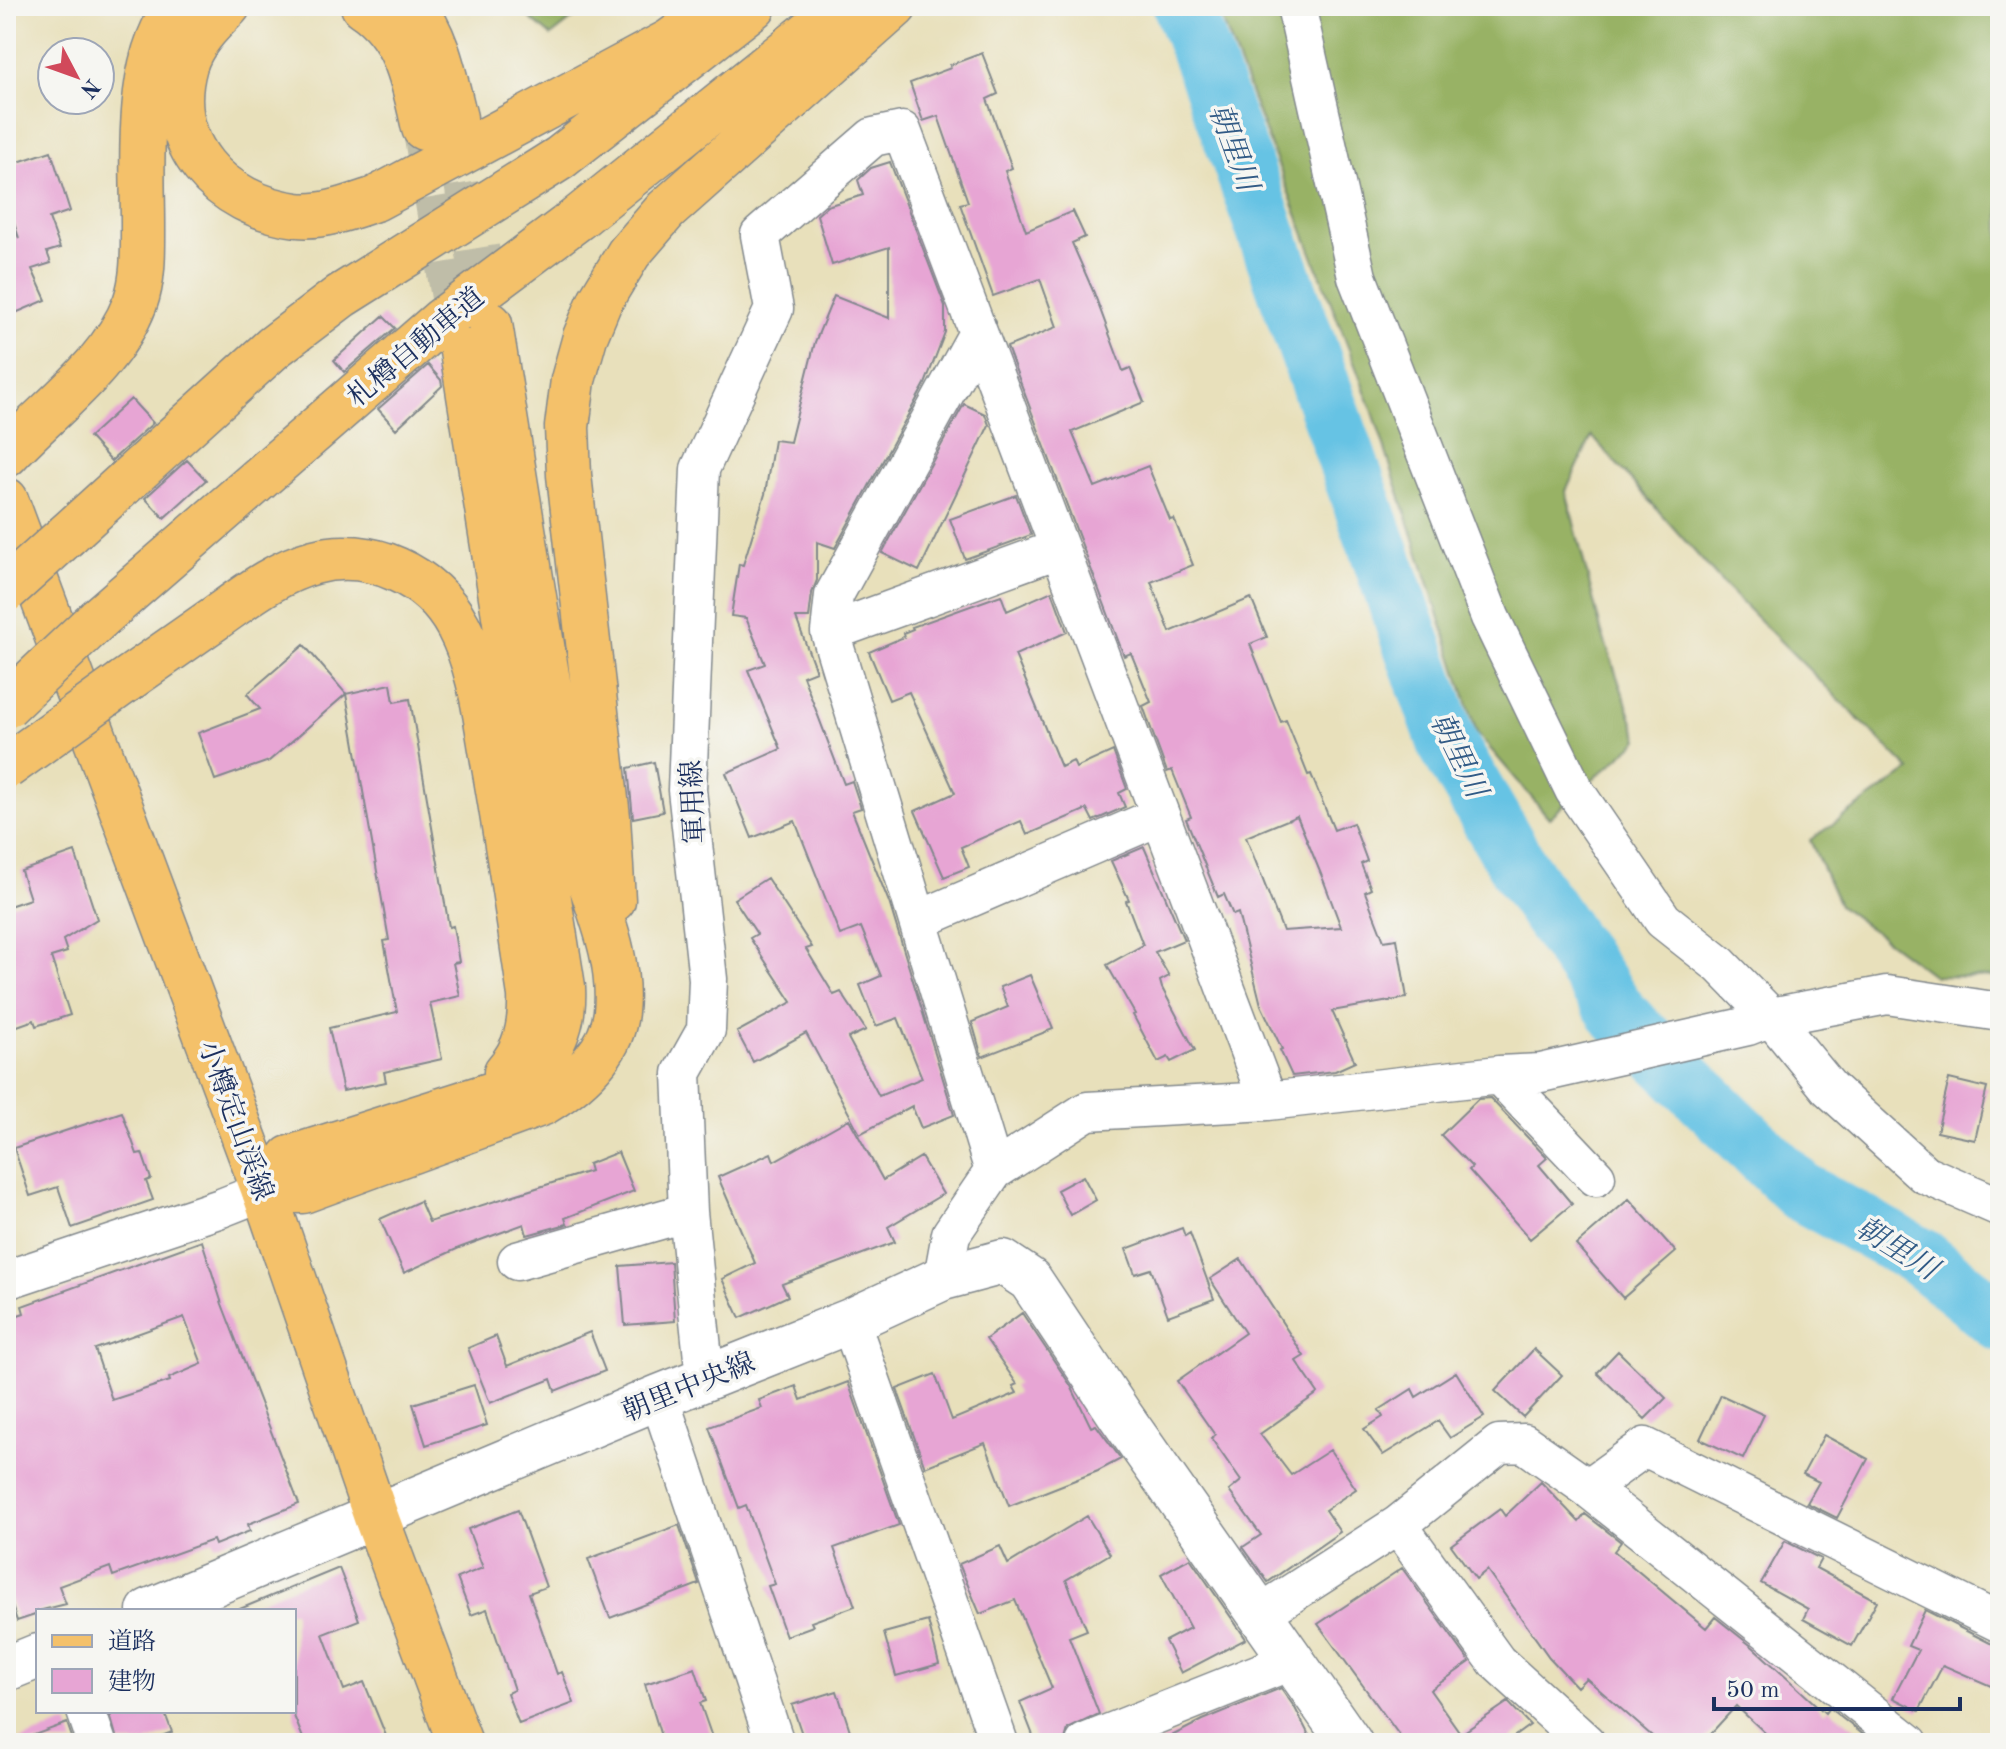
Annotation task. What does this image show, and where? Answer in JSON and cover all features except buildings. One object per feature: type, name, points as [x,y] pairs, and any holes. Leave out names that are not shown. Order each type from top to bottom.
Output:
[{"type":"main road","points":[[18,442],[91,370],[119,336],[136,301],[143,262],[146,90],[154,53],[173,12],[179,6]]},
{"type":"main road","points":[[228,6],[203,31],[186,63],[179,102],[185,135],[202,166],[230,191],[264,207],[299,215],[335,212],[375,199],[669,42],[715,10],[736,6]]},
{"type":"main road","points":[[363,6],[393,34],[440,123],[436,48],[425,21],[413,6]]},
{"type":"main road","points":[[6,590],[285,338],[341,296],[560,158],[754,6]]},
{"type":"main road","name":"札樽自動車道","points":[[6,706],[98,619],[442,320],[641,168],[842,6]]},
{"type":"main road","points":[[264,1191],[303,1191],[543,1103],[569,1087],[591,1066],[607,1043],[616,1017],[616,964],[608,817],[569,475],[567,427],[573,380],[585,337],[600,301],[629,253],[666,210],[895,6]]},
{"type":"main road","points":[[264,1191],[290,1158],[496,1093],[518,1081],[549,1050],[560,1029],[564,1008],[476,337],[573,824],[616,964]]},
{"type":"main road","name":"小樽定山渓線","points":[[6,500],[264,1191],[376,1517],[460,1743]]},
{"type":"main road","points":[[6,767],[263,584],[290,570],[316,561],[342,557],[368,558],[415,579],[438,599],[457,623],[470,652],[480,690],[507,840],[530,995],[531,1020],[525,1043],[512,1066],[492,1086],[463,1104]]},
{"type":"street","points":[[1296,6],[1357,277],[1490,617],[1574,790],[1663,920],[1720,965],[1760,1022],[1924,1174],[2000,1207]]},
{"type":"street","name":"軍用線","points":[[705,1378],[688,1212],[682,1073],[706,1030],[708,979],[687,790],[700,469],[774,309],[760,235],[873,137],[902,131],[977,335]]},
{"type":"street","points":[[977,335],[1268,1101]]},
{"type":"street","points":[[977,335],[834,595],[830,632],[994,1171]]},
{"type":"street","points":[[830,632],[1058,549]]},
{"type":"street","points":[[919,920],[1160,816]]},
{"type":"street","points":[[943,1278],[951,1234],[994,1171],[1087,1111],[1268,1101],[1541,1073],[1887,995],[2000,1012]]},
{"type":"street","points":[[1499,1075],[1596,1177]]},
{"type":"street","points":[[6,1280],[264,1191]]},
{"type":"street","points":[[517,1261],[688,1212]]},
{"type":"street","name":"朝里中央線","points":[[154,1609],[659,1397],[850,1321],[943,1278],[1003,1262],[1030,1280],[1120,1415],[1260,1614]]},
{"type":"street","points":[[850,1321],[999,1743]]},
{"type":"street","points":[[659,1397],[775,1743]]},
{"type":"street","points":[[1350,1743],[1260,1614],[1398,1525],[1499,1444],[1524,1443],[1588,1488],[1909,1743]]},
{"type":"street","points":[[1588,1488],[1645,1447],[2000,1623]]},
{"type":"street","points":[[1398,1525],[1497,1662],[1586,1743]]},
{"type":"street","points":[[6,1669],[36,1657]]},
{"type":"street","points":[[1085,1743],[1161,1729],[1293,1660]]},
{"type":"street","points":[[87,1713],[97,1743]]},
{"type":"green space","points":[[516,6],[589,6],[551,36]]},
{"type":"green space","points":[[1217,6],[2000,6],[2000,977],[1934,976],[1839,905],[1810,840],[1910,770],[1726,587],[1592,436],[1566,491],[1601,630],[1639,740],[1549,818],[1477,733],[1373,412]]},
{"type":"waterway","name":"朝里川","points":[[1183,6],[1240,157],[1448,745],[1519,868],[1620,1016],[1800,1191],[1920,1257],[2000,1321]]},
{"type":"tunnel","points":[[455,118],[490,324]]},
{"type":"tunnel","points":[[425,132],[461,344]]}]
